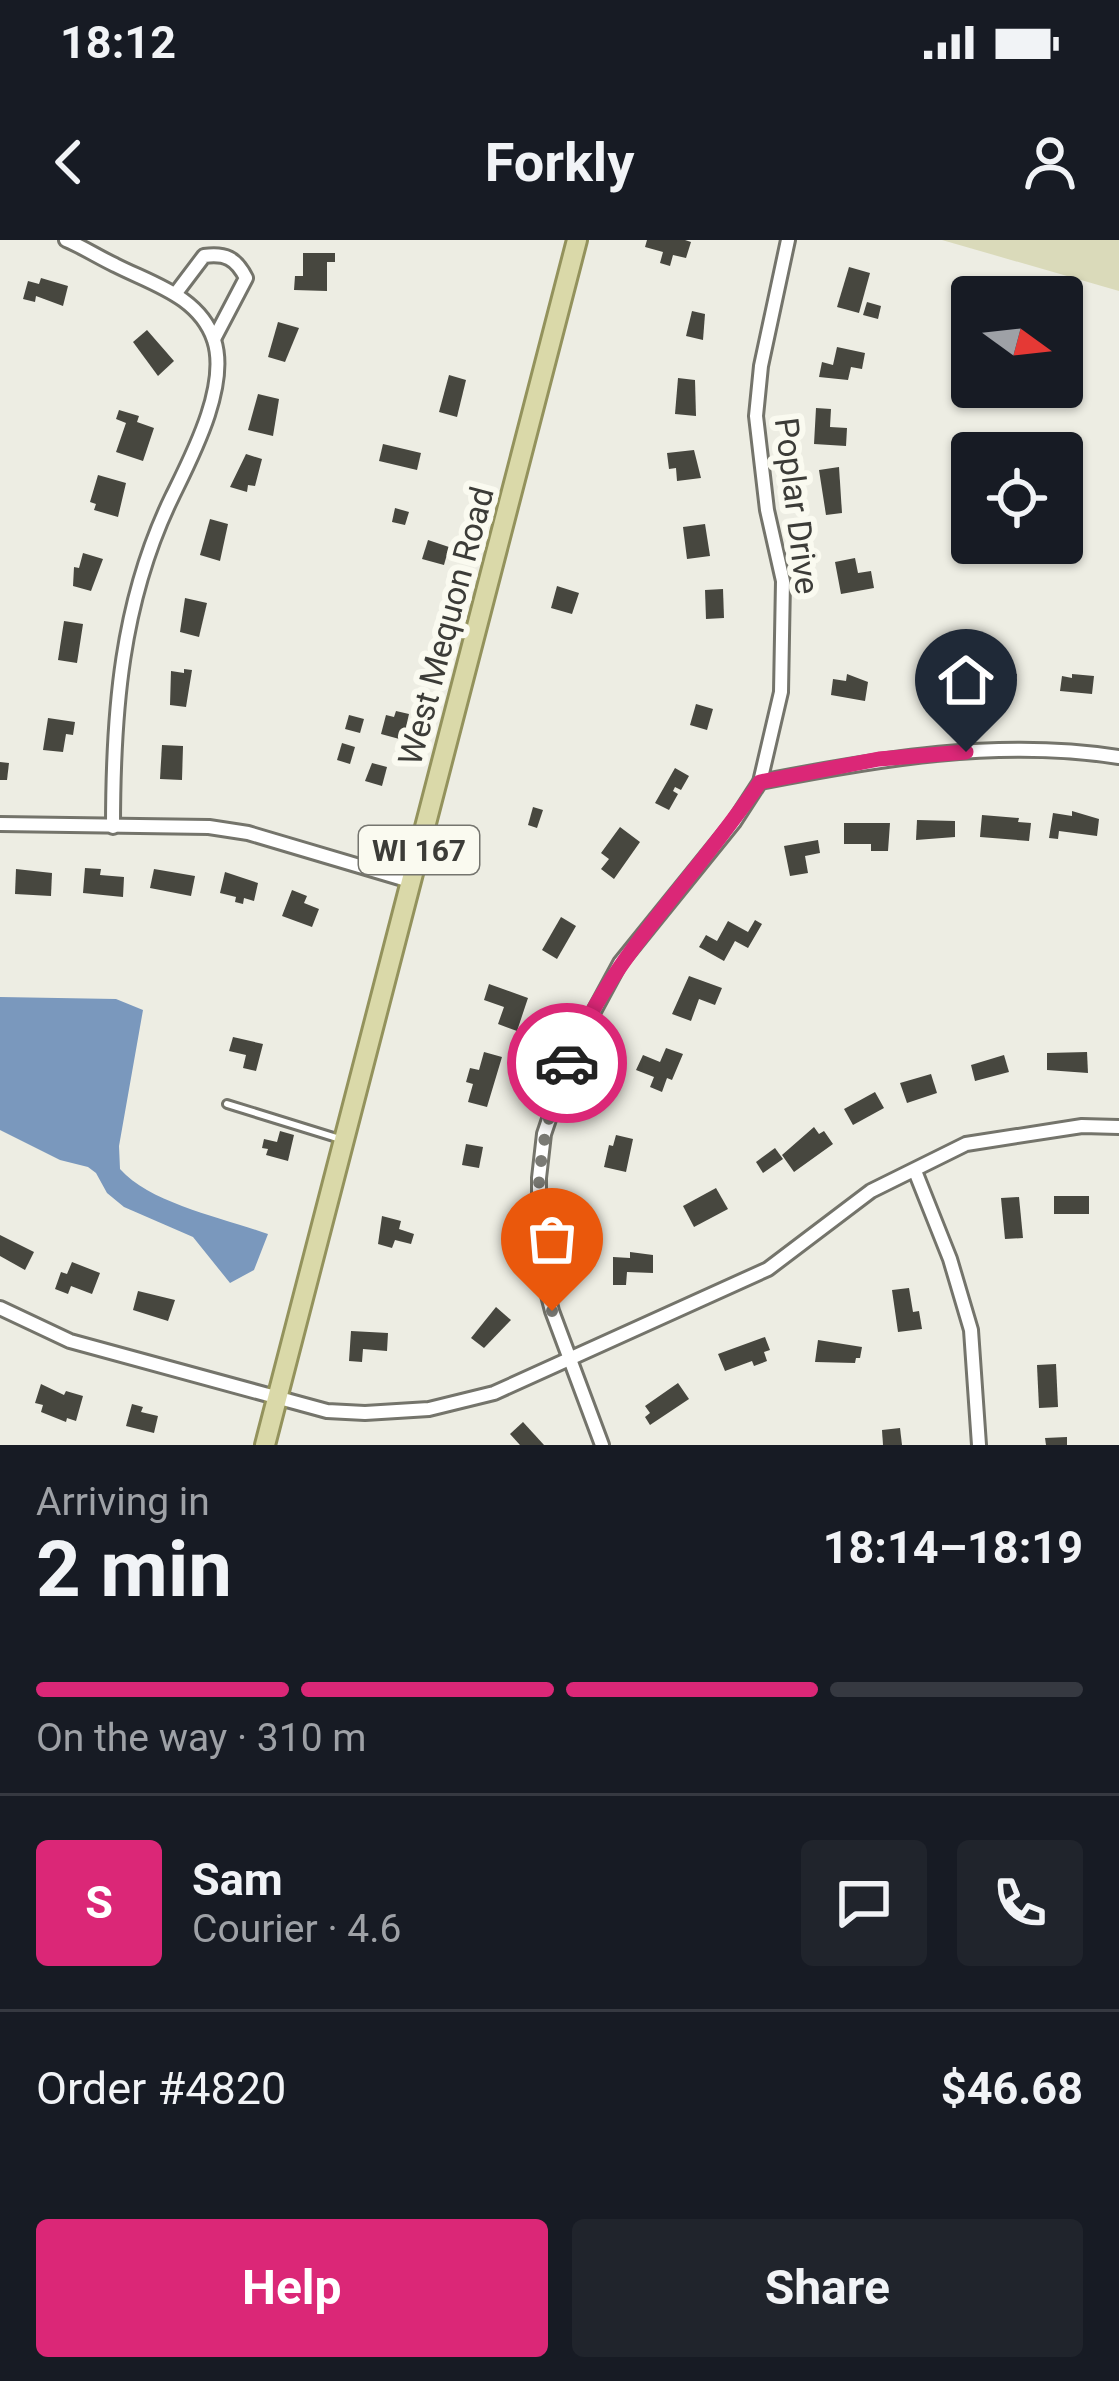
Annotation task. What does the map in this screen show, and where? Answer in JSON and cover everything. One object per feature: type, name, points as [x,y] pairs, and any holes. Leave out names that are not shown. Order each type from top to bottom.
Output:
[{"type":"main road","name":"West Mequon Road","points":[[265,1445],[577,240]]},
{"type":"street","points":[[66,240],[176,292],[214,339],[217,366],[202,436],[138,583],[113,728],[113,827]]},
{"type":"street","name":"Poplar Drive","points":[[602,1445],[539,1260],[544,1134],[556,1090],[591,1010],[620,963],[734,822],[760,782],[781,692],[784,600],[756,416],[764,347],[788,240]]},
{"type":"street","points":[[176,292],[204,256],[220,254],[238,262],[246,278],[214,339]]},
{"type":"street","points":[[760,782],[918,754],[1055,751],[1119,757]]},
{"type":"street","points":[[0,824],[229,830],[410,880]]},
{"type":"street","points":[[0,1308],[70,1341],[327,1411],[429,1409],[494,1393],[768,1269],[871,1191],[966,1144],[1082,1126],[1119,1127]]},
{"type":"street","points":[[915,1171],[950,1259],[971,1330],[979,1445]]},
{"type":"lane","points":[[226,1104],[344,1140]]},
{"type":"green space","points":[[942,240],[1119,240],[1119,291],[1083,281],[1083,276],[1067,276]]},
{"type":"water","points":[[0,997],[116,999],[143,1010],[119,1146],[120,1169],[169,1201],[268,1234],[254,1270],[230,1283],[193,1237],[124,1207],[88,1167],[60,1160],[0,1130]]},
{"type":"building","points":[[647,240],[691,242],[686,258],[673,255],[670,266],[660,263],[663,252],[645,247]]},
{"type":"building","points":[[303,253],[335,253],[335,262],[327,262],[327,291],[294,290],[295,276],[303,276]]},
{"type":"building","points":[[849,267],[870,273],[859,313],[837,307]]},
{"type":"building","points":[[41,278],[68,286],[63,306],[36,296],[35,302],[23,299],[28,281],[39,284]]},
{"type":"building","points":[[867,302],[881,306],[878,319],[863,315]]},
{"type":"building","points":[[692,311],[705,314],[703,340],[686,336]]},
{"type":"building","points":[[278,322],[299,328],[285,362],[268,357]]},
{"type":"building","points":[[147,330],[174,361],[158,376],[133,342]]},
{"type":"building","points":[[837,347],[865,353],[862,369],[851,367],[848,380],[819,377],[822,362],[833,365]]},
{"type":"building","points":[[449,375],[466,380],[457,417],[439,412]]},
{"type":"building","points":[[678,378],[695,380],[696,416],[675,414]]},
{"type":"building","points":[[258,394],[279,399],[273,436],[248,430]]},
{"type":"building","points":[[816,408],[831,409],[830,427],[847,428],[846,446],[814,444]]},
{"type":"building","points":[[119,410],[139,416],[137,422],[154,428],[143,461],[116,452],[126,423],[116,419]]},
{"type":"building","points":[[383,444],[421,453],[417,470],[379,461]]},
{"type":"building","points":[[694,450],[701,478],[677,481],[667,453]]},
{"type":"building","points":[[246,454],[262,459],[255,486],[248,485],[247,492],[230,487]]},
{"type":"building","points":[[839,467],[842,513],[826,515],[819,470]]},
{"type":"building","points":[[98,475],[126,483],[118,517],[94,510],[96,504],[90,502]]},
{"type":"building","points":[[395,508],[409,512],[405,525],[392,522]]},
{"type":"building","points":[[210,519],[228,524],[220,561],[200,555]]},
{"type":"building","points":[[705,524],[710,556],[687,559],[683,527]]},
{"type":"building","points":[[428,540],[449,547],[444,565],[422,559]]},
{"type":"building","points":[[83,553],[103,559],[91,591],[73,586],[74,567],[79,568]]},
{"type":"building","points":[[855,558],[858,573],[871,571],[874,588],[841,594],[835,562]]},
{"type":"building","points":[[557,586],[579,593],[572,614],[551,608]]},
{"type":"building","points":[[723,589],[724,618],[706,619],[705,590]]},
{"type":"building","points":[[185,598],[207,603],[199,637],[180,632]]},
{"type":"building","points":[[64,621],[83,624],[77,663],[58,660]]},
{"type":"building","points":[[925,660],[948,663],[947,672],[966,674],[963,694],[921,688]]},
{"type":"building","points":[[184,669],[192,670],[186,707],[170,705],[171,671],[184,673]]},
{"type":"building","points":[[989,671],[1017,674],[1014,692],[986,693]]},
{"type":"building","points":[[847,674],[868,682],[865,701],[831,695],[833,679],[846,681]]},
{"type":"building","points":[[1072,674],[1094,676],[1092,694],[1060,691],[1062,676],[1072,678]]},
{"type":"building","points":[[696,704],[713,709],[707,730],[690,725]]},
{"type":"building","points":[[396,711],[409,714],[403,740],[381,734],[386,715],[394,717]]},
{"type":"building","points":[[349,715],[364,719],[360,733],[345,729]]},
{"type":"building","points":[[48,718],[75,722],[73,735],[66,734],[63,752],[43,750]]},
{"type":"building","points":[[342,743],[355,747],[350,764],[337,760]]},
{"type":"building","points":[[162,745],[183,746],[182,780],[160,779]]},
{"type":"building","points":[[0,762],[9,763],[7,780],[0,780]]},
{"type":"building","points":[[372,763],[387,767],[382,786],[365,781]]},
{"type":"building","points":[[675,768],[689,776],[681,790],[675,787],[678,794],[669,810],[655,803]]},
{"type":"building","points":[[533,807],[543,810],[537,828],[528,825]]},
{"type":"building","points":[[1072,811],[1099,819],[1097,836],[1059,831],[1058,839],[1049,838],[1053,813],[1072,816]]},
{"type":"building","points":[[982,815],[1031,823],[1029,841],[980,837]]},
{"type":"building","points":[[917,820],[955,821],[955,837],[916,840]]},
{"type":"building","points":[[844,823],[890,823],[888,851],[871,851],[871,844],[844,844]]},
{"type":"building","points":[[620,827],[640,842],[614,879],[601,869],[609,859],[601,853]]},
{"type":"building","points":[[818,840],[820,853],[805,856],[808,873],[790,876],[784,846]]},
{"type":"building","points":[[85,868],[124,877],[123,897],[83,893]]},
{"type":"building","points":[[16,869],[52,873],[51,896],[15,894]]},
{"type":"building","points":[[154,869],[195,876],[191,896],[150,888]]},
{"type":"building","points":[[225,872],[258,883],[254,901],[244,898],[243,904],[220,893]]},
{"type":"building","points":[[292,890],[307,896],[304,903],[319,909],[312,927],[282,916]]},
{"type":"building","points":[[561,917],[576,926],[557,959],[542,950]]},
{"type":"building","points":[[755,920],[762,924],[748,948],[735,941],[724,961],[699,947],[706,935],[717,941],[728,921],[748,932]]},
{"type":"building","points":[[689,976],[722,988],[715,1005],[699,999],[691,1021],[672,1014]]},
{"type":"building","points":[[489,984],[528,998],[517,1031],[498,1024],[504,1007],[484,1000]]},
{"type":"building","points":[[233,1037],[263,1044],[256,1071],[243,1068],[246,1055],[229,1051]]},
{"type":"building","points":[[666,1048],[683,1054],[662,1092],[650,1087],[654,1077],[636,1070],[643,1055],[660,1062]]},
{"type":"building","points":[[484,1052],[502,1057],[487,1107],[468,1102],[473,1084],[466,1082],[470,1068],[479,1070]]},
{"type":"building","points":[[1087,1052],[1088,1073],[1047,1070],[1047,1053]]},
{"type":"building","points":[[1004,1055],[1009,1072],[975,1081],[971,1065]]},
{"type":"building","points":[[931,1074],[937,1093],[907,1103],[900,1083]]},
{"type":"building","points":[[875,1092],[884,1108],[853,1125],[844,1109]]},
{"type":"building","points":[[814,1127],[819,1134],[824,1131],[833,1144],[794,1172],[782,1155]]},
{"type":"building","points":[[280,1131],[294,1135],[288,1161],[266,1155],[268,1149],[262,1148],[264,1139],[277,1142]]},
{"type":"building","points":[[616,1135],[633,1139],[626,1172],[604,1167]]},
{"type":"building","points":[[466,1144],[483,1147],[479,1168],[462,1165]]},
{"type":"building","points":[[775,1148],[783,1159],[763,1173],[756,1162]]},
{"type":"building","points":[[716,1188],[728,1209],[694,1227],[683,1206]]},
{"type":"building","points":[[1054,1196],[1089,1196],[1089,1214],[1054,1214]]},
{"type":"building","points":[[1019,1197],[1023,1238],[1005,1239],[1001,1198]]},
{"type":"building","points":[[382,1216],[401,1221],[399,1229],[414,1234],[411,1244],[395,1240],[392,1248],[378,1244]]},
{"type":"building","points":[[0,1235],[34,1252],[25,1270],[0,1256]]},
{"type":"building","points":[[630,1252],[653,1255],[653,1273],[627,1272],[626,1285],[613,1285],[613,1257],[630,1258]]},
{"type":"building","points":[[72,1262],[100,1273],[92,1294],[71,1286],[68,1294],[55,1289],[61,1272],[67,1274]]},
{"type":"building","points":[[909,1288],[922,1329],[898,1332],[892,1290]]},
{"type":"building","points":[[138,1291],[175,1300],[168,1321],[133,1310]]},
{"type":"building","points":[[496,1307],[511,1320],[484,1348],[471,1338]]},
{"type":"building","points":[[351,1331],[388,1333],[387,1351],[363,1349],[362,1362],[349,1361]]},
{"type":"building","points":[[765,1337],[770,1350],[764,1352],[767,1361],[725,1371],[718,1354]]},
{"type":"building","points":[[818,1340],[862,1347],[860,1358],[855,1363],[815,1362]]},
{"type":"building","points":[[1056,1364],[1058,1407],[1039,1408],[1037,1365]]},
{"type":"building","points":[[678,1383],[689,1399],[650,1425],[645,1406]]},
{"type":"building","points":[[41,1384],[64,1395],[66,1391],[83,1396],[76,1421],[41,1412],[43,1405],[35,1403]]},
{"type":"building","points":[[132,1404],[158,1416],[154,1433],[126,1426]]},
{"type":"building","points":[[523,1422],[544,1445],[520,1445],[510,1434]]},
{"type":"building","points":[[900,1428],[902,1445],[883,1445],[882,1430]]},
{"type":"building","points":[[1067,1437],[1067,1445],[1046,1445],[1045,1438]]},
{"type":"way so far","points":[[552,1311],[539,1260],[539,1178],[544,1134],[567,1063]]},
{"type":"route","points":[[567,1063],[591,1010],[620,963],[734,822],[760,782],[879,759],[966,752]]}]
